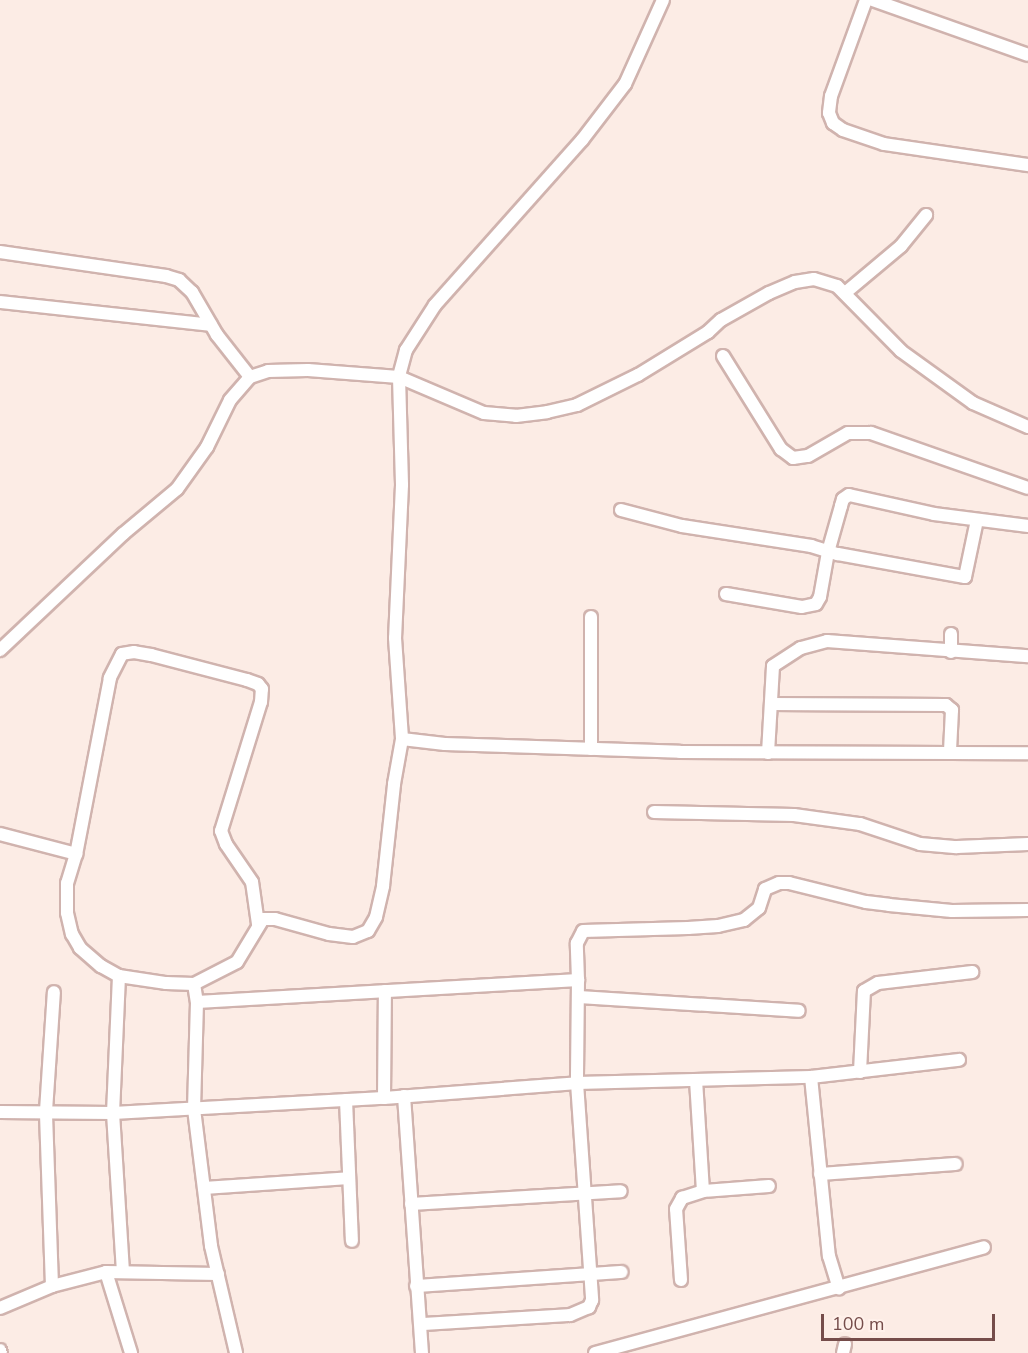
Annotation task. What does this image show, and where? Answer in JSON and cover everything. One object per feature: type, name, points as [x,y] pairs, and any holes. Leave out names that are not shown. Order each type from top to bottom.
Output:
[{"type":"street","points":[[258,924],[252,882],[226,844],[220,831],[261,702],[262,689],[258,684],[246,680],[134,652],[122,654],[110,678],[76,854],[67,883],[67,913],[72,933],[80,948],[101,966],[118,976],[166,983],[194,984],[237,962],[263,919],[275,919],[329,934],[353,937],[368,931],[375,917],[383,886],[394,784],[402,739],[395,638],[402,485],[399,377],[406,350],[435,305],[582,140],[625,84],[663,0]]},
{"type":"street","points":[[866,0],[831,96],[829,113],[833,123],[843,130],[884,144],[1028,165]]},
{"type":"street","points":[[873,0],[1028,55]]},
{"type":"street","points":[[845,293],[901,246],[926,215]]},
{"type":"street","points":[[0,252],[166,276],[178,280],[192,292],[231,356],[250,377]]},
{"type":"street","points":[[0,650],[123,534],[177,489],[207,447],[230,400],[250,377],[268,371],[308,370],[399,377],[484,413],[516,416],[547,412],[577,405],[638,375],[708,332],[721,320],[795,282],[814,279],[826,281],[845,293],[901,351],[973,403],[1028,427]]},
{"type":"street","points":[[0,302],[211,325]]},
{"type":"street","points":[[723,356],[781,449],[793,458],[808,456],[848,433],[871,433],[1028,488]]},
{"type":"street","points":[[726,594],[802,607],[816,604],[820,597],[828,552],[843,499],[849,495],[976,520],[1028,526]]},
{"type":"street","points":[[621,510],[682,526],[811,546],[828,552],[965,577],[976,520]]},
{"type":"street","points":[[591,617],[591,748]]},
{"type":"street","points":[[951,634],[951,652]]},
{"type":"street","points":[[768,753],[773,666],[801,648],[826,641],[1028,656]]},
{"type":"street","points":[[771,704],[946,705],[952,710],[950,751]]},
{"type":"street","points":[[402,739],[445,744],[768,753],[950,751],[1028,753]]},
{"type":"street","points":[[654,812],[794,815],[860,824],[920,843],[957,847],[1028,844]]},
{"type":"street","points":[[0,834],[76,854]]},
{"type":"street","points":[[421,1324],[581,1312],[589,1307],[592,1300],[577,1083],[579,997],[576,943],[583,931],[688,928],[736,922],[755,913],[765,889],[780,883],[878,903],[952,911],[1028,910]]},
{"type":"street","points":[[860,1072],[864,991],[878,983],[972,972]]},
{"type":"street","points":[[118,976],[113,1113],[123,1271]]},
{"type":"street","points":[[197,1002],[578,980]]},
{"type":"street","points":[[194,984],[197,1002],[194,1109],[211,1246],[236,1353]]},
{"type":"street","points":[[384,1098],[385,991]]},
{"type":"street","points":[[52,1286],[46,1111],[54,992]]},
{"type":"street","points":[[579,997],[799,1011]]},
{"type":"street","points":[[0,1112],[113,1113],[384,1098],[577,1083],[811,1077],[958,1060]]},
{"type":"street","points":[[811,1077],[829,1256],[839,1288]]},
{"type":"street","points":[[696,1080],[703,1191]]},
{"type":"street","points":[[404,1096],[422,1353]]},
{"type":"street","points":[[346,1100],[352,1241]]},
{"type":"street","points":[[820,1174],[956,1164]]},
{"type":"street","points":[[204,1188],[349,1178]]},
{"type":"street","points":[[681,1280],[676,1209],[682,1198],[703,1191],[770,1186]]},
{"type":"street","points":[[411,1204],[621,1191]]},
{"type":"street","points":[[595,1353],[984,1247]]},
{"type":"street","points":[[0,1308],[52,1286],[106,1272],[218,1274]]},
{"type":"street","points":[[106,1272],[131,1353]]},
{"type":"street","points":[[416,1286],[622,1272]]}]
